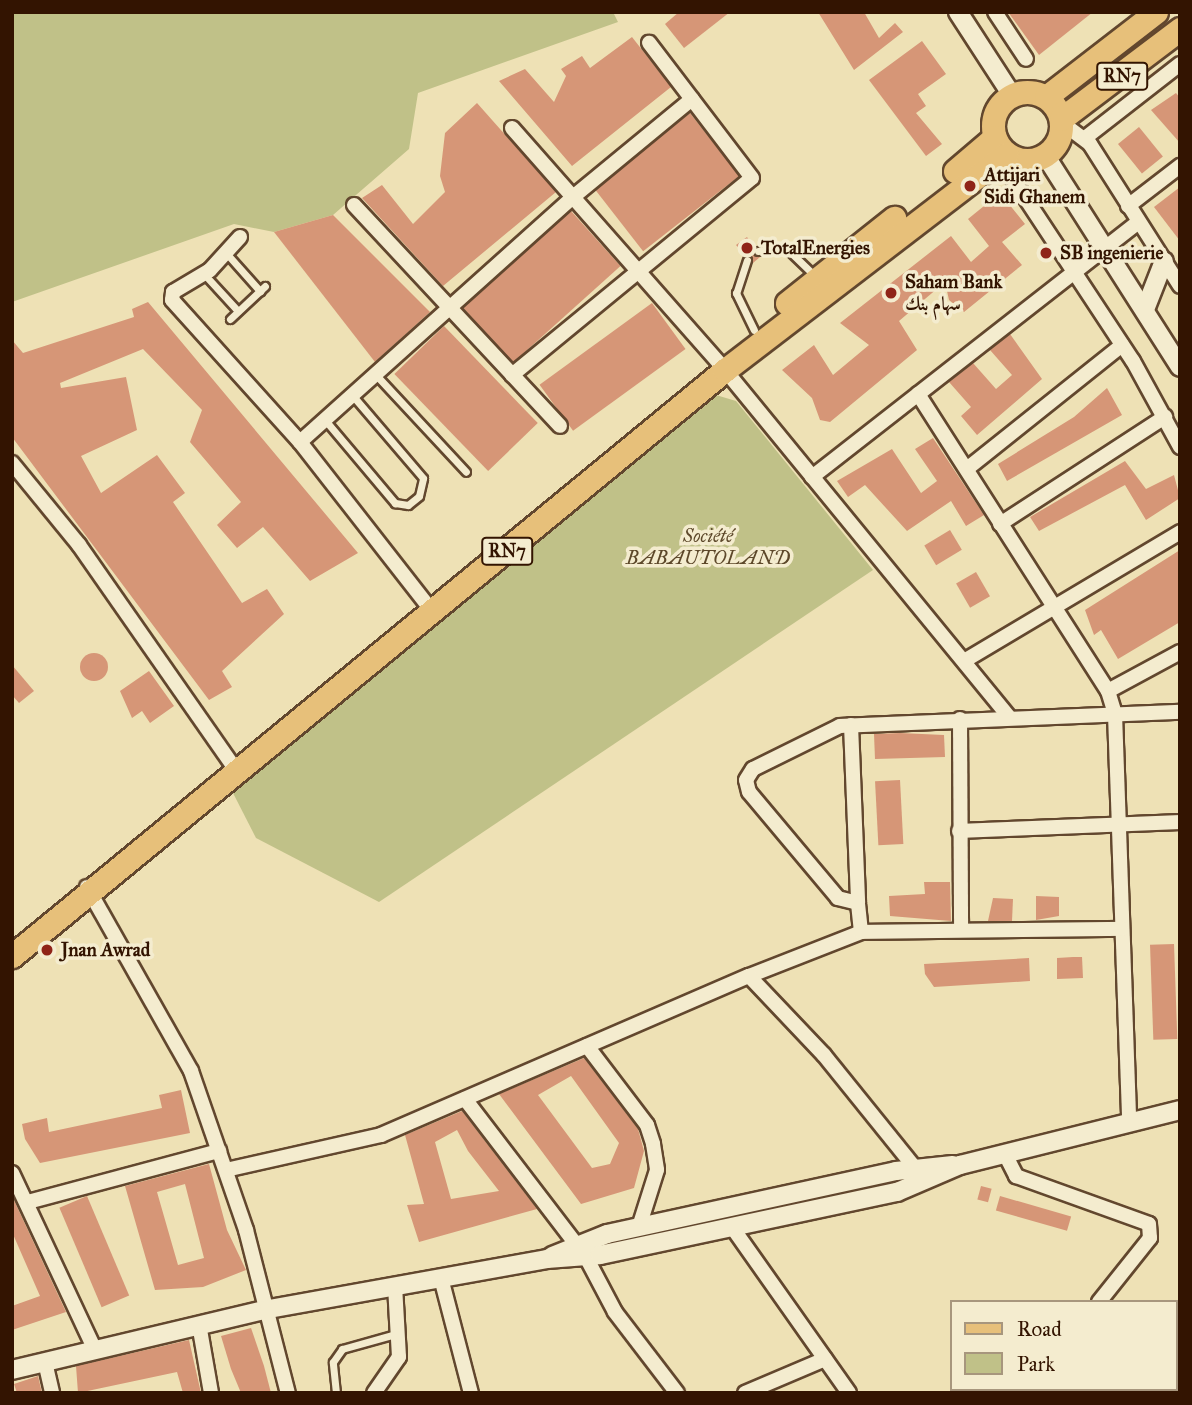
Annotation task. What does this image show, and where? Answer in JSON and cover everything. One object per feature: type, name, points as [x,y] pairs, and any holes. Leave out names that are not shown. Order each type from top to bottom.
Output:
[{"type":"main road","name":"RN7","points":[[1046,97],[1156,12]]},
{"type":"main road","name":"RN7","points":[[1061,120],[1180,29]]},
{"type":"main road","points":[[1012,95],[1046,97],[1061,120],[1060,137],[1045,155],[1026,160],[1001,150],[996,113],[1012,95]]},
{"type":"main road","name":"RN7","points":[[12,943],[89,890],[721,366],[754,330],[817,278],[1001,150]]},
{"type":"main road","name":"RN7","points":[[12,956],[232,764],[426,603],[721,366],[1001,150]]},
{"type":"street","points":[[995,12],[1026,59]]},
{"type":"street","points":[[955,14],[1012,95]]},
{"type":"street","points":[[512,375],[642,275],[752,178],[649,43]]},
{"type":"street","points":[[1085,138],[1180,64]]},
{"type":"street","points":[[300,442],[573,197],[692,99]]},
{"type":"street","points":[[1061,120],[1085,138],[1180,286]]},
{"type":"street","points":[[512,128],[721,366],[1009,718]]},
{"type":"street","points":[[1001,150],[1073,272],[1122,345],[1180,447]]},
{"type":"street","points":[[1045,155],[1146,307],[1180,367]]},
{"type":"street","points":[[1128,206],[1180,166]]},
{"type":"street","points":[[354,205],[561,426]]},
{"type":"street","points":[[812,477],[1138,222]]},
{"type":"street","points":[[240,237],[227,254],[204,274],[175,290],[172,300],[300,442],[426,603]]},
{"type":"street","points":[[1146,307],[1164,261]]},
{"type":"street","points":[[968,468],[1122,345]]},
{"type":"street","points":[[918,394],[968,468],[1000,524],[1056,600],[1108,691],[1115,714],[1129,1123]]},
{"type":"street","points":[[1000,524],[1165,417]]},
{"type":"street","points":[[12,463],[79,545],[232,764]]},
{"type":"street","points":[[964,661],[1056,600],[1180,532]]},
{"type":"street","points":[[1108,691],[1180,652]]},
{"type":"street","points":[[858,903],[838,898],[746,780],[762,764],[851,724],[1180,712]]},
{"type":"street","points":[[960,719],[961,928]]},
{"type":"street","points":[[851,724],[858,903],[862,932]]},
{"type":"street","points":[[959,831],[1180,822]]},
{"type":"street","points":[[89,890],[191,1071],[226,1170],[268,1309],[288,1393]]},
{"type":"street","points":[[226,1170],[381,1135],[749,976],[862,932],[961,928],[1122,929]]},
{"type":"street","points":[[749,976],[921,1175]]},
{"type":"street","points":[[587,1046],[647,1125],[653,1144],[657,1170],[639,1227]]},
{"type":"street","points":[[466,1099],[581,1251],[614,1312],[677,1393]]},
{"type":"street","points":[[12,1370],[268,1309],[581,1251],[732,1227],[921,1175],[1180,1110]]},
{"type":"street","points":[[28,1202],[219,1151]]},
{"type":"street","points":[[1005,1154],[1016,1176],[1149,1224],[1150,1238],[1101,1300]]},
{"type":"street","points":[[12,1173],[28,1202],[95,1350]]},
{"type":"street","points":[[581,1251],[639,1227],[921,1175]]},
{"type":"street","points":[[732,1227],[849,1393]]},
{"type":"street","points":[[440,1278],[471,1393]]},
{"type":"street","points":[[374,1393],[396,1366],[400,1333],[396,1286]]},
{"type":"street","points":[[199,1324],[211,1393]]},
{"type":"street","points":[[746,1393],[825,1359]]},
{"type":"street","points":[[45,1362],[52,1393]]},
{"type":"lane","points":[[758,251],[785,247],[817,278]]},
{"type":"lane","points":[[227,254],[263,288],[230,319]]},
{"type":"lane","points":[[747,260],[736,293],[754,330]]},
{"type":"lane","points":[[204,274],[238,311]]},
{"type":"lane","points":[[376,374],[466,472]]},
{"type":"lane","points":[[325,420],[396,503],[408,505],[419,496],[423,478],[353,396]]},
{"type":"lane","points":[[336,1393],[333,1362],[342,1349],[400,1333]]},
{"type":"green space","points":[[12,12],[613,12],[618,22],[418,93],[409,149],[333,215],[274,232],[234,224],[12,302]]},
{"type":"green space","name":"Société BABAUTOLAND","points":[[716,395],[736,401],[873,570],[379,902],[256,838],[233,793]]},
{"type":"building","points":[[679,12],[730,12],[684,48],[665,24]]},
{"type":"building","points":[[818,12],[864,12],[879,38],[895,23],[903,32],[854,70]]},
{"type":"building","points":[[1008,12],[1093,12],[1039,55]]},
{"type":"building","points":[[632,37],[671,87],[572,166],[499,81],[525,69],[554,102],[566,76],[561,69],[582,56],[590,68]]},
{"type":"building","points":[[922,41],[946,74],[918,94],[926,106],[916,113],[942,144],[926,156],[869,80]]},
{"type":"building","points":[[1176,93],[1180,98],[1180,143],[1151,110]]},
{"type":"building","points":[[477,103],[556,192],[443,286],[362,198],[382,185],[413,224],[445,192],[440,176],[445,133]]},
{"type":"building","points":[[690,113],[739,176],[643,251],[594,188]]},
{"type":"building","points":[[1139,127],[1163,157],[1142,174],[1118,144]]},
{"type":"building","points":[[1180,187],[1180,241],[1154,207]]},
{"type":"building","points":[[1000,193],[1025,224],[1002,242],[1022,265],[964,312],[949,300],[945,282],[899,321],[917,350],[830,422],[820,420],[812,398],[782,370],[814,345],[833,375],[869,345],[840,323],[951,236],[971,262],[989,246],[968,219]]},
{"type":"building","points":[[571,211],[621,266],[513,363],[463,308]]},
{"type":"building","points":[[333,215],[430,312],[375,362],[274,232]]},
{"type":"building","name":"TotalEnergies","points":[[747,237],[760,257],[753,263],[736,245]]},
{"type":"building","points":[[148,302],[358,553],[310,581],[263,527],[237,548],[217,525],[241,502],[190,442],[202,410],[143,349],[60,383],[61,388],[126,377],[137,430],[81,456],[101,493],[157,455],[185,493],[173,502],[242,603],[267,589],[284,614],[222,671],[232,687],[209,700],[12,437],[12,340],[23,353],[134,317],[132,309]]},
{"type":"building","points":[[652,303],[686,349],[573,431],[540,385]]},
{"type":"building","points":[[444,326],[538,423],[488,471],[394,374]]},
{"type":"building","points":[[1010,334],[1042,379],[977,435],[961,416],[971,407],[949,382],[973,363],[996,389],[1012,375],[990,350]]},
{"type":"building","points":[[1107,388],[1122,415],[1007,481],[998,464],[1074,417]]},
{"type":"building","points":[[933,438],[984,515],[966,526],[951,501],[907,531],[865,485],[848,497],[837,481],[892,449],[921,493],[937,481],[915,449]]},
{"type":"building","points":[[1125,461],[1146,489],[1174,475],[1180,498],[1146,520],[1125,485],[1039,531],[1030,517]]},
{"type":"building","points":[[950,530],[962,550],[936,565],[924,545]]},
{"type":"building","points":[[1180,550],[1180,622],[1118,659],[1101,630],[1094,635],[1085,610]]},
{"type":"building","points":[[976,572],[990,596],[970,608],[956,584]]},
{"type":"building","points":[[94,653],[104,657],[108,667],[104,677],[94,681],[84,677],[80,667],[84,657]]},
{"type":"building","points":[[12,665],[34,691],[19,703],[12,695]]},
{"type":"building","points":[[149,671],[174,706],[150,723],[142,711],[132,718],[120,691]]},
{"type":"building","points":[[874,734],[944,735],[945,757],[875,759]]},
{"type":"building","points":[[900,780],[903,844],[878,845],[875,781]]},
{"type":"building","points":[[924,882],[950,882],[951,921],[890,916],[889,896],[925,894]]},
{"type":"building","points":[[1036,896],[1059,897],[1059,916],[1036,920]]},
{"type":"building","points":[[993,898],[1013,899],[1012,921],[988,921]]},
{"type":"building","points":[[1174,944],[1177,1039],[1153,1040],[1150,945]]},
{"type":"building","points":[[1082,957],[1083,978],[1057,979],[1057,958]]},
{"type":"building","points":[[1029,958],[1030,981],[934,987],[925,974],[924,964]]},
{"type":"building","points":[[584,1058],[638,1129],[644,1151],[634,1188],[581,1204],[499,1094]],"holes":[[[571,1076],[619,1143],[610,1164],[592,1168],[538,1095]]]},
{"type":"building","points":[[181,1090],[190,1133],[40,1163],[25,1139],[22,1124],[47,1118],[49,1132],[162,1108],[159,1095]]},
{"type":"building","points":[[462,1111],[537,1209],[419,1242],[407,1205],[424,1204],[405,1135]],"holes":[[[457,1130],[468,1151],[499,1191],[451,1199],[435,1142]]]},
{"type":"building","points":[[209,1164],[227,1230],[246,1270],[203,1287],[155,1290],[125,1186]],"holes":[[[185,1184],[204,1258],[178,1265],[157,1192]]]},
{"type":"building","points":[[981,1186],[992,1189],[988,1202],[977,1200]]},
{"type":"building","points":[[12,1196],[66,1312],[12,1330],[12,1306],[40,1296],[12,1232]]},
{"type":"building","points":[[87,1196],[129,1295],[102,1307],[59,1208]]},
{"type":"building","points":[[1000,1196],[1071,1216],[1067,1231],[996,1210]]},
{"type":"building","points":[[251,1328],[271,1393],[241,1393],[231,1369],[221,1336]]},
{"type":"building","points":[[189,1340],[201,1393],[183,1393],[177,1372],[78,1393],[76,1366]]},
{"type":"building","points":[[38,1376],[42,1393],[17,1393],[14,1384]]},
{"type":"place","name":"Attijari Sidi Ghanem","points":[[970,186]]},
{"type":"place","name":"TotalEnergies","points":[[747,248]]},
{"type":"place","name":"SB ingenierie","points":[[1046,253]]},
{"type":"place","name":"Saham Bank سهام بنك","points":[[891,293]]},
{"type":"place","name":"Jnan Awrad","points":[[47,950]]}]
